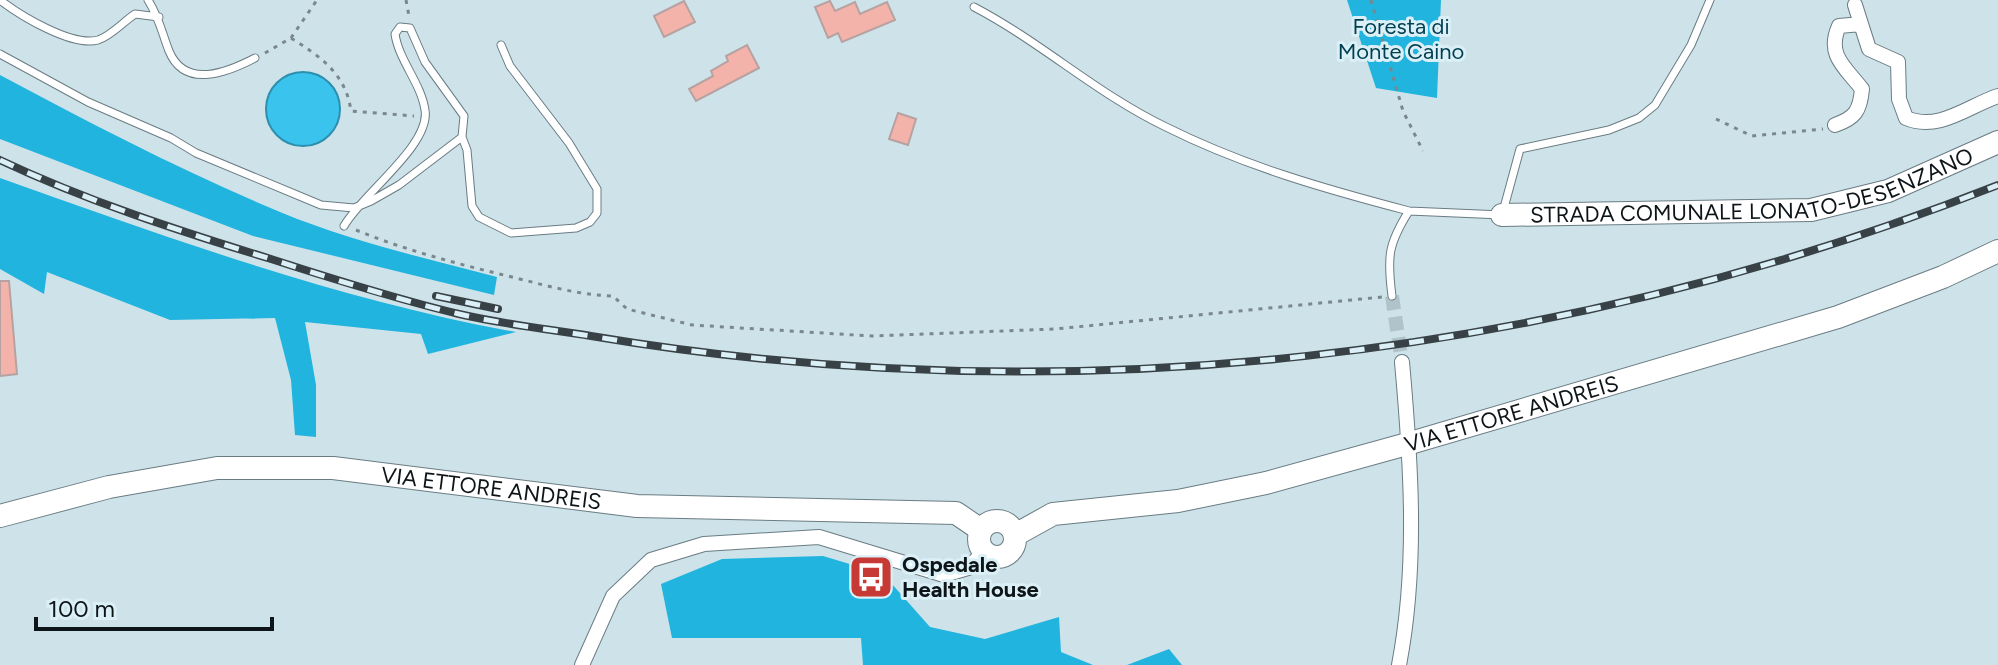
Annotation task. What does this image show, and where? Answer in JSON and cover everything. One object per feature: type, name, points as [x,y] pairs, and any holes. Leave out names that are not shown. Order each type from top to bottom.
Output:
[{"type":"street","points":[[1851,3],[1869,49],[1898,62],[1899,99],[1906,118],[1918,123],[1936,122],[1998,96]]},
{"type":"street","points":[[1835,125],[1852,119],[1861,108],[1862,89],[1835,56],[1832,42],[1839,26],[1861,24]]},
{"type":"street","name":"STRADA COMUNALE LONATO-DESENZANO","points":[[1502,215],[1811,210],[1888,191],[1998,142]]},
{"type":"street","name":"VIA ETTORE ANDREIS","points":[[0,516],[109,487],[217,468],[333,468],[637,506],[956,513],[982,541],[1000,521],[1015,535],[1053,514],[1178,501],[1266,483],[1407,444],[1838,317],[1943,277],[1998,251]]},
{"type":"street","points":[[1399,665],[1409,613],[1407,444],[1402,362]]},
{"type":"street","points":[[582,665],[613,596],[651,560],[704,544],[819,537],[944,575],[968,568],[982,541]]},
{"type":"lane","points":[[0,0],[34,22],[74,39],[91,41],[108,35],[135,14],[159,17]]},
{"type":"lane","points":[[148,0],[159,17],[175,63],[189,73],[228,72],[255,58]]},
{"type":"lane","points":[[974,7],[1011,26],[1068,69],[1164,127],[1251,166],[1409,211],[1502,215],[1520,149],[1609,130],[1639,118],[1655,105],[1691,45],[1710,0]]},
{"type":"lane","points":[[344,226],[354,208],[412,146],[425,125],[425,105],[397,46],[395,34],[400,27],[410,28],[425,62],[464,116],[462,137],[467,150],[472,206],[479,217],[511,233],[576,228],[590,222],[597,213],[597,189],[569,143],[510,66],[501,45]]},
{"type":"lane","points":[[0,54],[88,102],[307,201],[354,208],[399,185],[462,137]]},
{"type":"lane","points":[[1392,296],[1388,261],[1392,238],[1409,211]]},
{"type":"path","points":[[255,58],[291,38],[317,0]]},
{"type":"path","points":[[406,0],[410,28]]},
{"type":"path","points":[[1371,0],[1403,111],[1423,151]]},
{"type":"path","points":[[291,38],[337,73],[348,91],[351,111],[426,117]]},
{"type":"path","points":[[1716,119],[1752,136],[1813,131],[1835,125]]},
{"type":"path","points":[[613,296],[627,309],[692,325],[872,336],[1055,329],[1392,296]]},
{"type":"green space","name":"Foresta di Monte Caino","points":[[1347,0],[1441,0],[1437,98],[1376,88]]},
{"type":"green space","points":[[0,75],[173,164],[280,212],[360,240],[497,277],[494,295],[253,236],[0,139]]},
{"type":"green space","points":[[0,178],[255,266],[384,303],[516,332],[428,354],[421,334],[305,322],[316,385],[316,437],[295,435],[291,380],[275,318],[170,320],[47,272],[44,294],[0,269]]},
{"type":"green space","points":[[823,556],[883,574],[930,627],[985,639],[1059,617],[1061,652],[1093,665],[863,665],[861,638],[672,638],[661,584],[722,559]]},
{"type":"green space","points":[[1169,649],[1182,665],[1127,665]]},
{"type":"shaded area","points":[[303,72],[324,78],[334,88],[340,109],[334,130],[324,140],[303,146],[282,140],[272,130],[266,109],[272,88],[282,78]]},
{"type":"building","points":[[684,1],[695,22],[664,37],[654,16]]},
{"type":"building","points":[[830,1],[835,11],[855,2],[860,14],[887,2],[895,20],[842,42],[838,33],[828,38],[815,7]]},
{"type":"building","points":[[747,45],[759,68],[696,101],[689,89],[713,76],[711,71],[728,61],[726,56]]},
{"type":"building","points":[[898,113],[916,119],[908,145],[889,139]]},
{"type":"building","points":[[0,281],[9,281],[17,374],[0,376]]},
{"type":"tunnel","points":[[1392,296],[1402,362]]},
{"type":"railway","points":[[0,160],[66,189],[168,226],[459,314],[508,324],[769,359],[948,370],[1126,369],[1305,356],[1482,331],[1657,294],[1829,245],[1998,185]]},
{"type":"railway","points":[[436,296],[498,309]]},
{"type":"place","name":"Ospedale Health House","points":[[871,577]]}]
